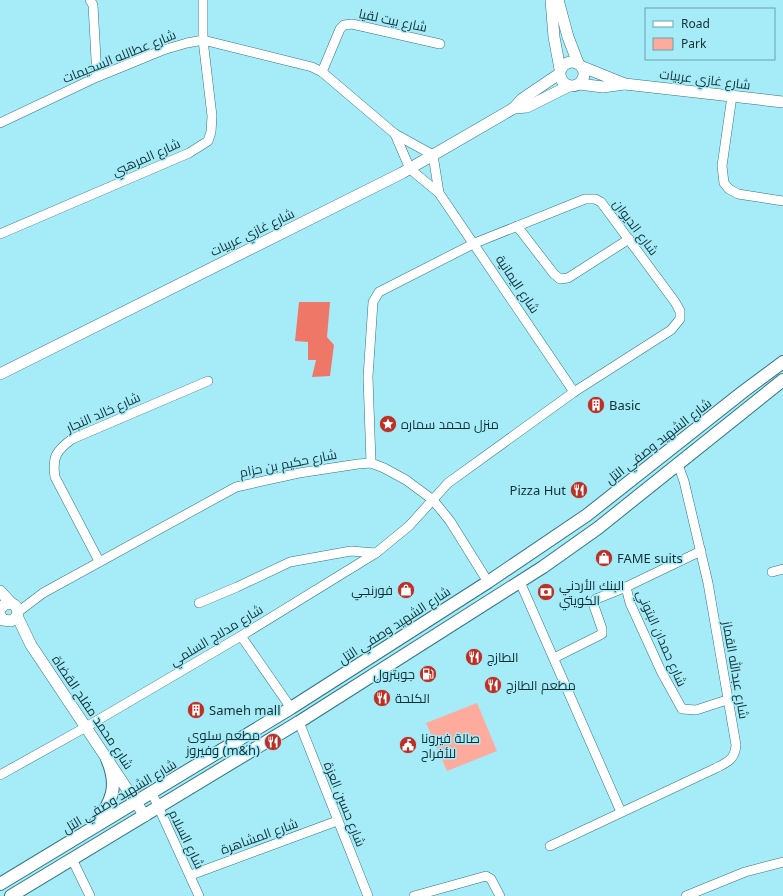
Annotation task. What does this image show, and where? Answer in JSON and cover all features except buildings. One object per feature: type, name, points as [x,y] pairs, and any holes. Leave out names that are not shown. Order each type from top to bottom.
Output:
[{"type":"main road","name":"شارع الشهيد وصفي التل","points":[[0,884],[291,708],[488,582],[587,514],[783,362]]},
{"type":"main road","points":[[11,896],[299,722],[520,582],[598,528],[783,380]]},
{"type":"main road","points":[[90,829],[108,806],[113,791],[113,776],[107,759]]},
{"type":"street","points":[[90,0],[93,5],[97,77]]},
{"type":"street","name":"شارع المرهبي","points":[[0,234],[189,153],[208,141],[211,132],[212,116],[203,40],[203,0]]},
{"type":"street","points":[[551,0],[554,37],[560,79],[574,85],[584,76],[568,37],[558,0]]},
{"type":"street","name":"شارع بيت لقيا","points":[[322,72],[340,29],[344,25],[352,24],[440,44]]},
{"type":"street","name":"شارع عطالله السحيمات","points":[[0,122],[97,77],[163,50],[203,40],[312,67],[322,72],[395,134],[433,155]]},
{"type":"street","points":[[560,71],[566,62],[570,61],[580,65]]},
{"type":"street","name":"شارع غازي عربيات","points":[[580,65],[625,84]]},
{"type":"street","name":"شارع غازي عربيات","points":[[0,374],[410,169],[514,108],[522,99],[560,71]]},
{"type":"street","name":"شارع غازي عربيات","points":[[514,108],[527,107],[574,85],[603,87],[625,84],[783,102]]},
{"type":"street","points":[[732,96],[722,166],[724,183],[729,189],[738,194],[783,201]]},
{"type":"street","name":"شارع عطالله السحيمات","points":[[395,134],[410,169]]},
{"type":"street","name":"شارع اليمانية","points":[[433,155],[439,193]]},
{"type":"street","name":"شارع اليمانية","points":[[410,169],[439,193],[475,243],[574,392]]},
{"type":"street","name":"شارع الديوان","points":[[371,463],[368,377],[373,302],[375,297],[384,288],[475,243],[585,199],[595,198],[602,202],[675,302],[680,311],[680,319],[671,330],[574,392],[448,483],[433,500]]},
{"type":"street","points":[[517,226],[554,274],[560,279],[568,278],[629,239]]},
{"type":"street","name":"شارع خالد النجار","points":[[99,561],[55,477],[53,463],[59,448],[72,439],[208,381]]},
{"type":"street","points":[[371,463],[406,480],[433,500],[450,521],[488,582]]},
{"type":"street","name":"شارع حكيم بن حزام","points":[[7,612],[236,487],[298,473],[371,463]]},
{"type":"street","name":"شارع عبدالله القماز","points":[[550,846],[730,761],[736,753],[736,745],[727,700],[715,623],[684,481],[678,465]]},
{"type":"street","name":"شارع مدلاج السلمي","points":[[0,774],[86,727],[241,636],[376,553],[409,526],[433,500]]},
{"type":"street","points":[[199,603],[290,562],[351,551],[376,553]]},
{"type":"street","name":"شارع حمدان البتوني","points":[[700,551],[626,587],[633,610],[661,671],[682,709],[696,710],[727,700]]},
{"type":"street","points":[[772,572],[783,569]]},
{"type":"street","points":[[520,582],[621,812]]},
{"type":"street","points":[[554,658],[602,634],[602,629],[593,603],[596,599],[626,587]]},
{"type":"street","name":"شارع محمد مفلح القضاة","points":[[0,591],[7,612],[31,645],[144,816]]},
{"type":"street","points":[[241,636],[291,708]]},
{"type":"street","name":"شارع حسين العزة","points":[[299,722],[368,896]]},
{"type":"street","name":"شارع السلام","points":[[152,793],[191,875],[199,896]]},
{"type":"street","name":"شارع المشاهرة","points":[[191,875],[337,821]]},
{"type":"street","points":[[72,859],[90,896]]},
{"type":"street","points":[[686,896],[745,872],[783,862]]},
{"type":"street","points":[[414,896],[486,876],[491,880],[500,896]]},
{"type":"green space","points":[[477,703],[497,751],[447,771],[426,723]]},
{"type":"shaded area","points":[[299,302],[330,302],[327,337],[334,345],[330,376],[312,377],[316,360],[308,360],[308,342],[295,341]]},
{"type":"place","name":"Basic","points":[[596,405]]},
{"type":"place","name":"منزل محمد سماره","points":[[388,424]]},
{"type":"place","name":"Pizza Hut","points":[[579,490]]},
{"type":"place","name":"FAME suits","points":[[604,558]]},
{"type":"place","name":"فورنجي","points":[[406,590]]},
{"type":"place","name":"البنك الأردني الكويتي","points":[[546,592]]},
{"type":"place","name":"الطازج","points":[[474,657]]},
{"type":"place","name":"جوبترول","points":[[428,674]]},
{"type":"place","name":"مطعم الطازج","points":[[493,685]]},
{"type":"place","name":"الكلحة","points":[[382,698]]},
{"type":"place","name":"Sameh mall","points":[[196,710]]},
{"type":"place","name":"مطعم سلوى وفيروز (m&h)","points":[[273,742]]},
{"type":"place","name":"صالة فيرونا للأفراح","points":[[408,745]]}]
